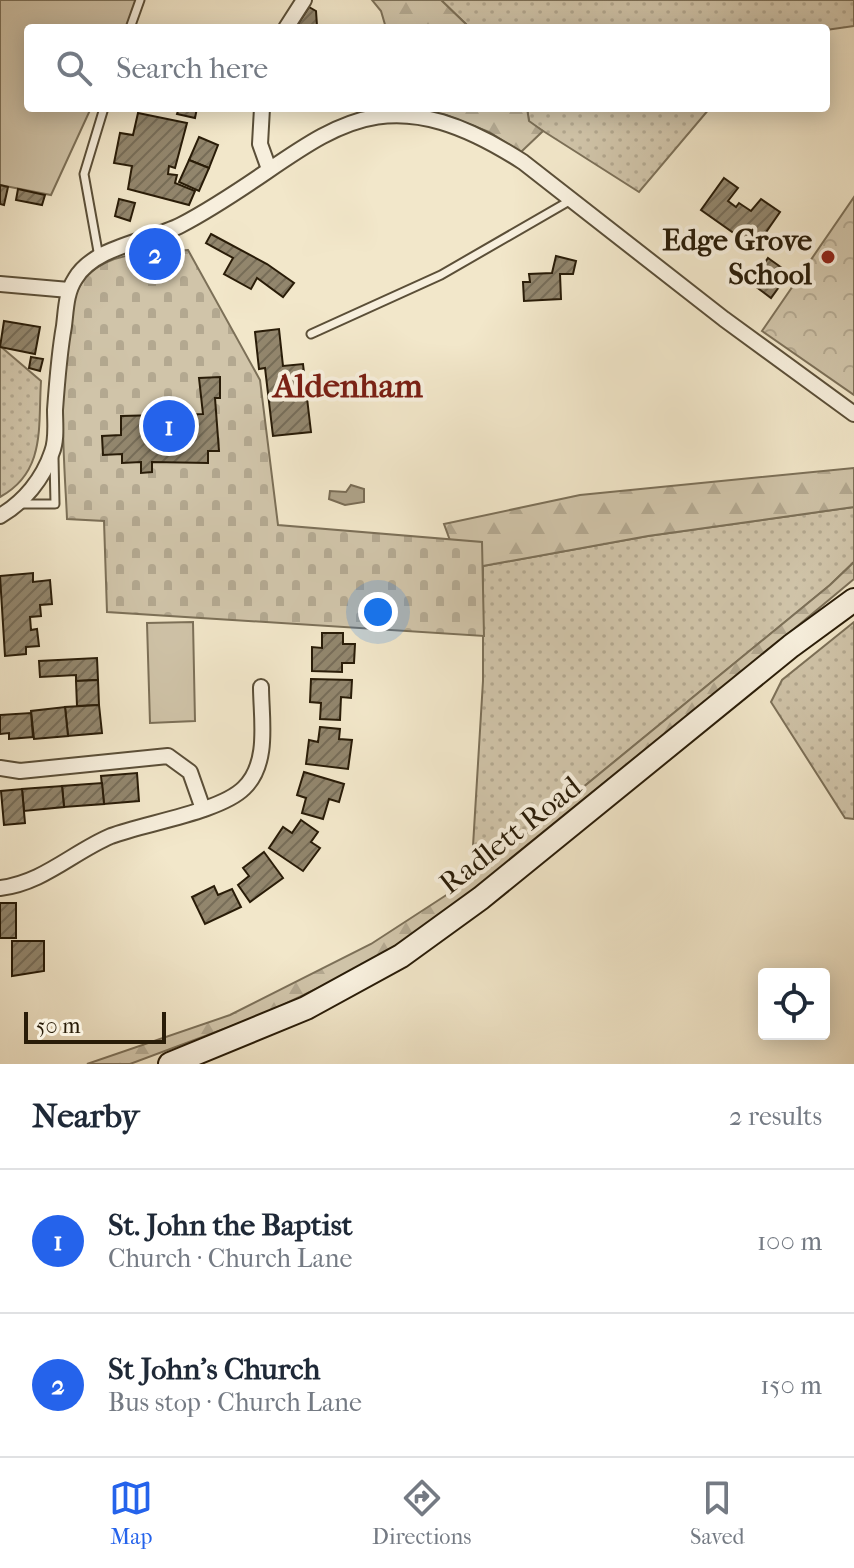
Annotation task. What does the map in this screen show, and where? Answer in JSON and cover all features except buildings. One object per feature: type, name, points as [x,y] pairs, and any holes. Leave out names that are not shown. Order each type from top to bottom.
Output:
[{"type":"main road","name":"Radlett Road","points":[[170,1064],[306,1008],[401,956],[493,888],[791,646],[854,600]]},
{"type":"street","points":[[289,24],[304,0]]},
{"type":"street","points":[[262,112],[260,144],[269,169]]},
{"type":"street","points":[[0,516],[20,504],[53,451],[58,365],[69,290],[77,275],[99,257],[175,228],[318,136],[348,123],[377,116],[427,117],[488,139],[854,414]]},
{"type":"street","points":[[0,284],[69,290]]},
{"type":"street","points":[[0,888],[42,876],[110,837],[203,809],[244,788],[262,751],[261,687]]},
{"type":"street","points":[[0,768],[20,771],[168,756],[190,772],[203,809]]},
{"type":"lane","points":[[131,24],[140,0]]},
{"type":"lane","points":[[99,257],[84,174],[103,112]]},
{"type":"lane","points":[[311,334],[441,275],[571,200]]},
{"type":"lane","points":[[20,504],[55,504],[53,451]]},
{"type":"green space","points":[[0,0],[140,0],[130,24],[24,24],[24,112],[89,112],[51,195],[0,185]]},
{"type":"green space","points":[[372,0],[441,0],[466,24],[385,24],[381,11]]},
{"type":"green space","points":[[441,0],[854,0],[854,26],[830,29],[830,24],[466,24]]},
{"type":"green space","points":[[429,112],[528,112],[529,121],[543,131],[521,152],[489,132],[446,115]]},
{"type":"green space","points":[[528,112],[707,112],[639,192],[529,122]]},
{"type":"green space","name":"Edge Grove School","points":[[854,197],[854,395],[762,331]]},
{"type":"green space","points":[[188,250],[260,380],[278,525],[482,542],[484,636],[107,612],[104,521],[67,519],[63,390],[69,320],[77,292],[89,274],[99,266],[136,254]]},
{"type":"green space","points":[[0,346],[41,381],[37,447],[25,475],[15,487],[0,497]]},
{"type":"green space","points":[[854,468],[854,507],[648,536],[483,566],[459,565],[444,524],[580,495]]},
{"type":"green space","points":[[854,507],[854,562],[830,585],[471,879],[483,681],[483,566],[648,536]]},
{"type":"green space","points":[[854,562],[854,579],[567,818],[431,923],[360,968],[264,1014],[130,1064],[87,1064],[230,1015],[371,944],[471,879],[830,585]]},
{"type":"green space","points":[[193,622],[195,721],[150,723],[147,623]]},
{"type":"green space","points":[[854,622],[854,819],[845,818],[771,702],[782,680]]},
{"type":"shaded area","points":[[351,485],[364,489],[364,502],[345,505],[329,499],[330,491],[346,492]]},
{"type":"place","name":"St John's Church","points":[[155,254]]},
{"type":"place","name":"Edge Grove School","points":[[828,257]]},
{"type":"place","name":"St. John the Baptist","points":[[169,426]]},
{"type":"district","name":"Aldenham","points":[[348,385]]}]
